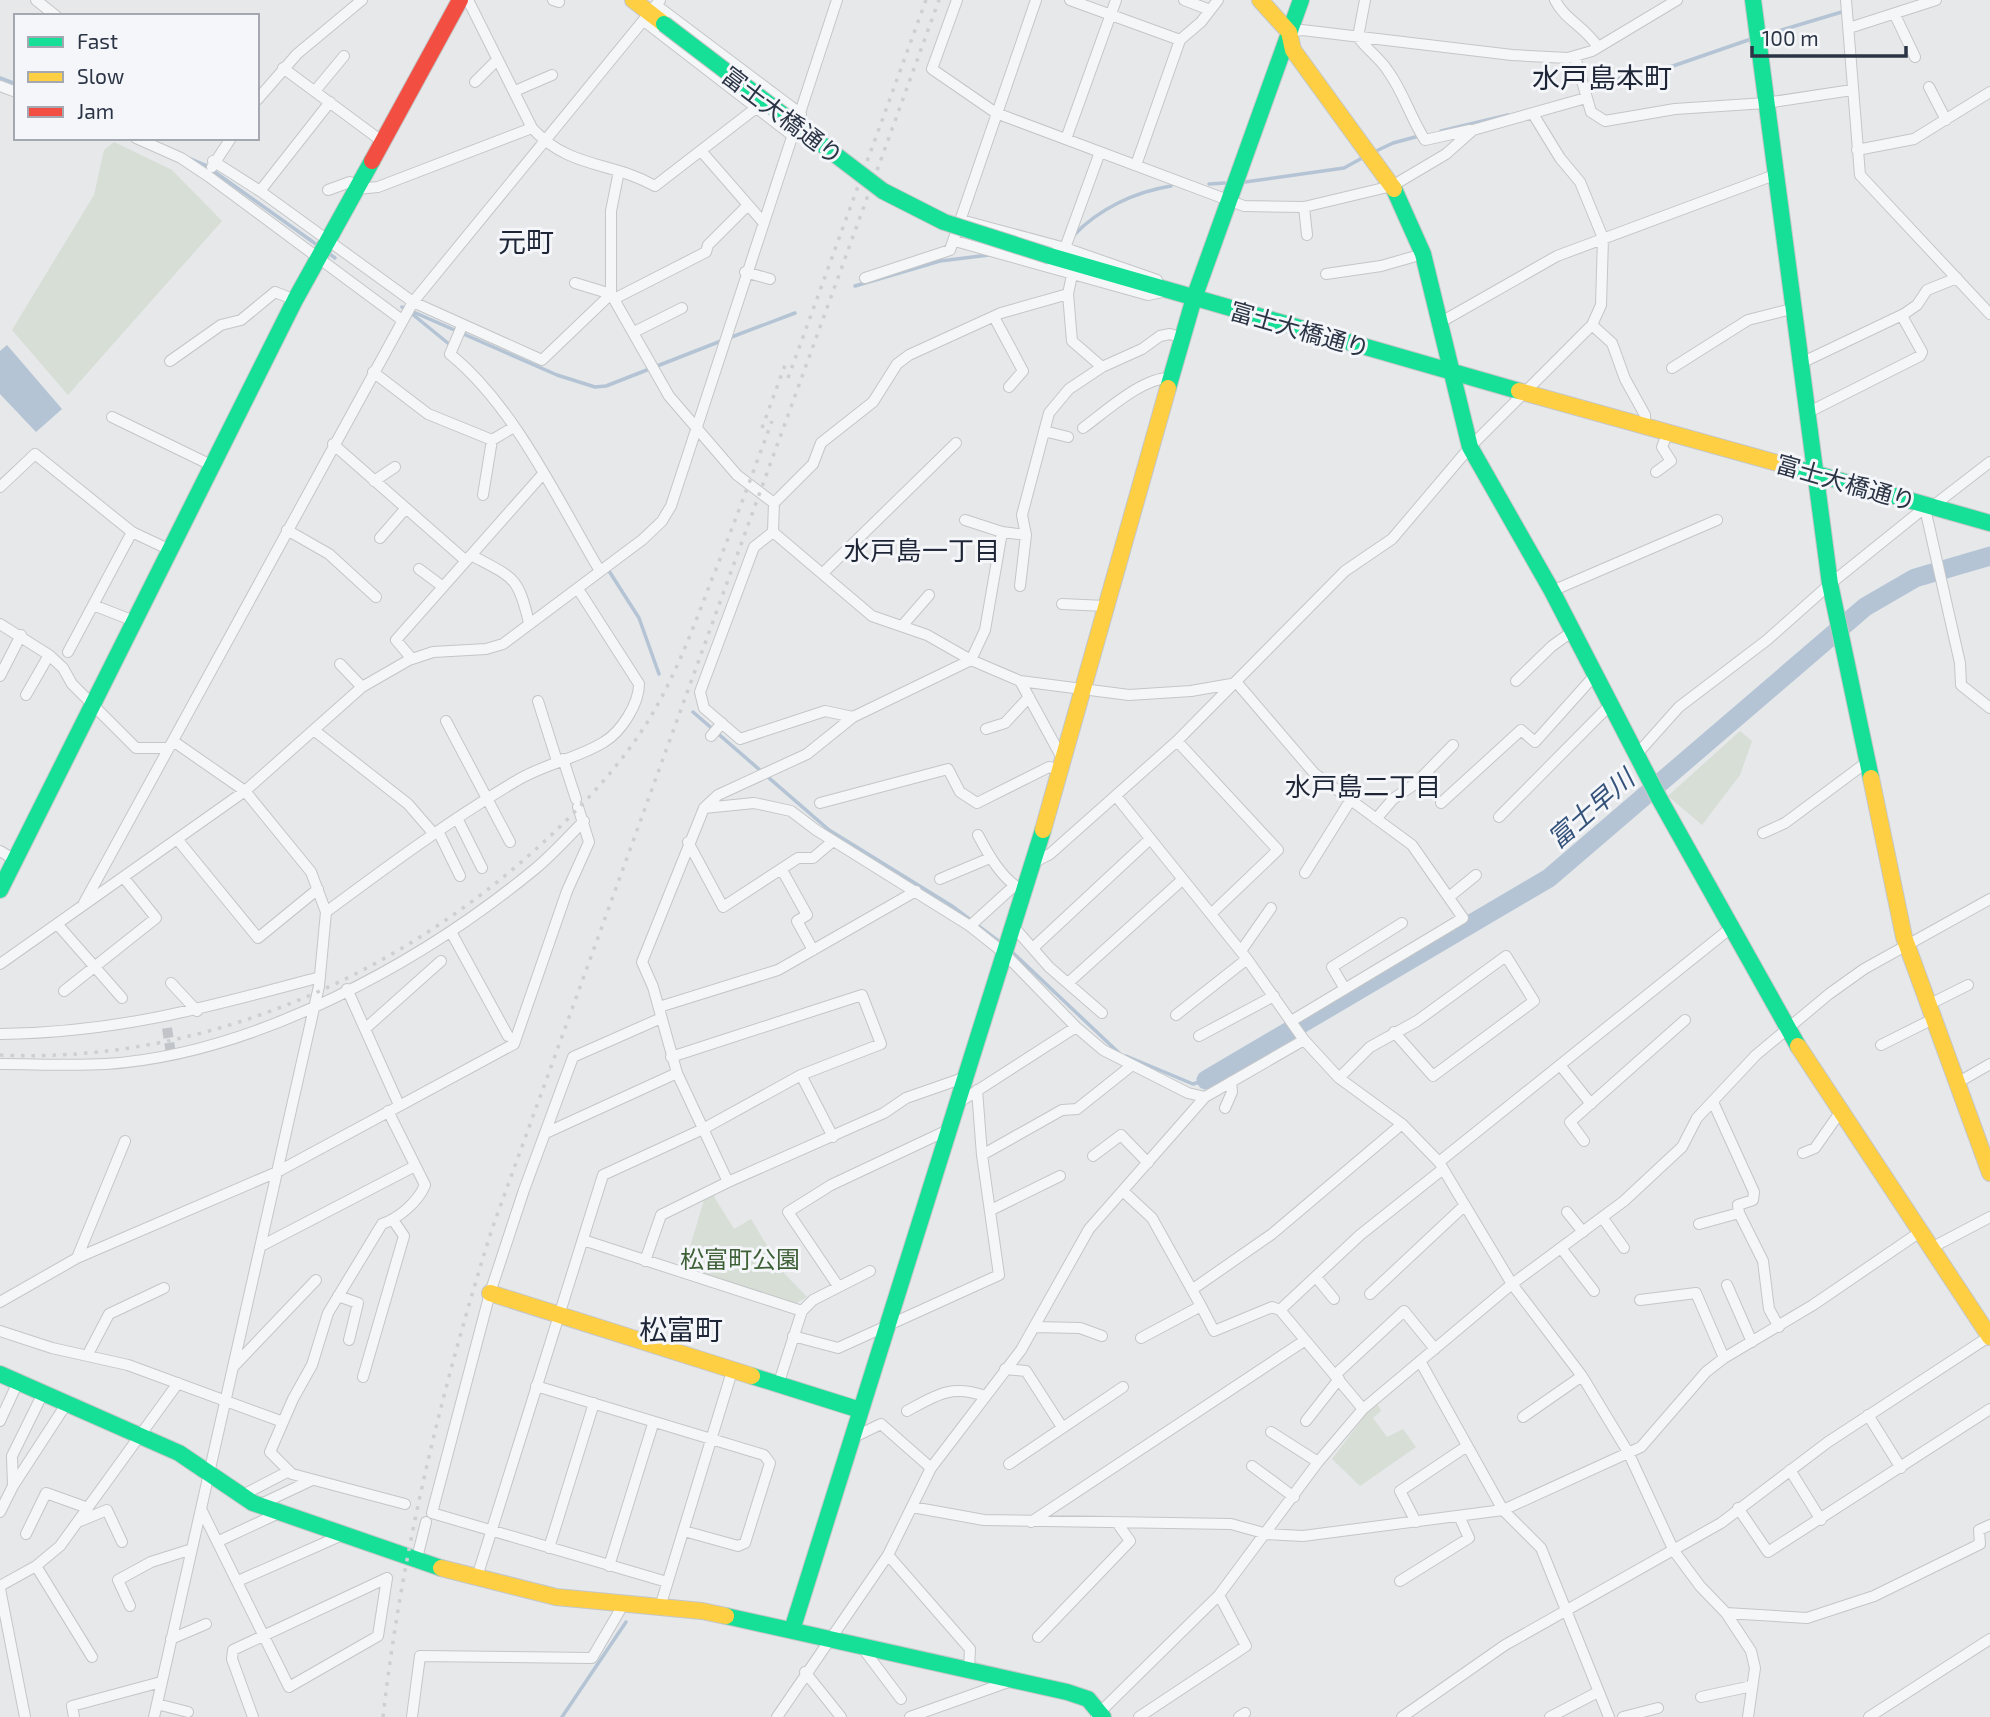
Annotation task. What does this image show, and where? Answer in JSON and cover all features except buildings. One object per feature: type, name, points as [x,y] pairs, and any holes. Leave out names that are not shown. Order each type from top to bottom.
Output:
[{"type":"street","points":[[36,0],[54,14]]},
{"type":"street","points":[[259,98],[283,68],[362,0]]},
{"type":"street","points":[[0,890],[295,300],[460,0]]},
{"type":"street","points":[[468,0],[489,39],[496,61],[515,91],[532,128],[543,141],[562,155],[619,171],[655,186],[756,108]]},
{"type":"street","name":"富士大橋通り","points":[[633,0],[652,10],[664,24],[883,191],[928,218],[1194,298],[1990,523]]},
{"type":"street","points":[[0,964],[245,791],[315,732],[362,687],[412,659],[433,652],[486,649],[503,644],[578,589],[662,520],[671,506],[837,0]]},
{"type":"street","points":[[957,0],[932,69],[996,113],[1244,206],[1304,207],[1392,186],[1446,154],[1473,130]]},
{"type":"street","points":[[865,278],[950,250],[1036,0]]},
{"type":"street","points":[[1070,0],[1180,40]]},
{"type":"street","points":[[1066,139],[1116,0]]},
{"type":"street","points":[[1185,0],[1210,10]]},
{"type":"street","points":[[1136,165],[1180,40],[1218,0]]},
{"type":"street","points":[[1260,0],[1289,32],[1293,50],[1392,186],[1423,254],[1470,447],[1552,591],[1659,798],[1787,1029],[1990,1337],[1868,1415],[1721,1523],[1504,1645],[1402,1717]]},
{"type":"street","points":[[974,921],[1018,888],[1034,863],[1060,762],[1194,298],[1301,0]]},
{"type":"street","points":[[1357,37],[1365,0]]},
{"type":"street","points":[[1555,0],[1562,13],[1586,29],[1598,47]]},
{"type":"street","points":[[1289,32],[1302,30],[1512,55],[1575,57],[1598,47],[1677,0]]},
{"type":"street","points":[[1753,0],[1830,584],[1841,640],[1906,946],[1990,1173]]},
{"type":"street","points":[[1846,0],[1860,175],[1990,314]]},
{"type":"street","points":[[1849,28],[1936,0]]},
{"type":"street","points":[[652,10],[756,108],[793,136]]},
{"type":"street","points":[[652,10],[801,114]]},
{"type":"street","points":[[83,905],[412,303],[652,10]]},
{"type":"street","points":[[1895,15],[1915,58]]},
{"type":"street","points":[[1357,37],[1386,68],[1405,99],[1407,113],[1426,140],[1473,130],[1586,98]]},
{"type":"street","points":[[315,91],[344,56]]},
{"type":"street","points":[[1575,57],[1591,112],[1605,121],[1675,109],[1766,103],[1852,90]]},
{"type":"street","points":[[475,82],[496,61]]},
{"type":"street","points":[[283,68],[383,142]]},
{"type":"street","points":[[515,91],[552,75]]},
{"type":"street","points":[[1929,87],[1946,120]]},
{"type":"street","points":[[1857,150],[1914,139],[1990,92]]},
{"type":"street","points":[[260,191],[330,102]]},
{"type":"street","points":[[1034,863],[1049,854],[1177,741],[1345,571],[1392,539],[1470,447],[1592,325],[1601,305],[1603,238],[1580,182],[1560,158],[1533,114]]},
{"type":"street","points":[[328,190],[350,183],[358,189],[378,187],[532,128]]},
{"type":"street","points":[[140,140],[181,158],[212,167],[260,191],[412,303],[542,360],[613,297],[706,252],[708,245],[747,206]]},
{"type":"street","points":[[212,167],[229,140]]},
{"type":"street","points":[[702,152],[763,222]]},
{"type":"street","points":[[1065,248],[1100,152]]},
{"type":"street","points":[[212,167],[318,259],[402,319]]},
{"type":"street","points":[[619,171],[611,211],[613,297],[669,396],[737,475],[774,503]]},
{"type":"street","points":[[1441,322],[1558,256],[1777,174]]},
{"type":"street","points":[[1304,207],[1307,235]]},
{"type":"street","points":[[961,220],[1065,248],[1156,279],[1170,291]]},
{"type":"street","points":[[955,241],[1147,295],[1170,291]]},
{"type":"street","points":[[1326,274],[1381,266],[1423,254]]},
{"type":"street","points":[[746,272],[770,279]]},
{"type":"street","points":[[1072,275],[1068,294],[1072,341],[1102,367]]},
{"type":"street","points":[[1801,363],[1902,316],[1917,305],[1927,290],[1957,278]]},
{"type":"street","points":[[575,283],[613,297]]},
{"type":"street","points":[[170,361],[221,326],[241,320],[275,292],[295,300]]},
{"type":"street","points":[[853,717],[825,711],[740,739],[716,730],[704,708],[700,692],[754,547],[773,532],[774,503],[813,464],[821,443],[873,402],[897,364],[909,355],[994,317],[1068,294]]},
{"type":"street","points":[[634,332],[682,308]]},
{"type":"street","points":[[1672,368],[1748,320],[1795,308]]},
{"type":"street","points":[[1807,413],[1920,356],[1922,352],[1902,316]]},
{"type":"street","points":[[994,317],[1023,371],[1009,387]]},
{"type":"street","points":[[1592,325],[1612,343],[1625,379],[1645,415],[1646,426]]},
{"type":"street","points":[[462,326],[450,354],[468,369],[513,427],[604,568]]},
{"type":"street","points":[[1020,586],[1026,535],[1022,515],[1049,413],[1069,389],[1102,367],[1142,349],[1160,336],[1170,334],[1183,338]]},
{"type":"street","points":[[373,372],[428,414],[492,440]]},
{"type":"street","points":[[1083,428],[1122,399],[1160,377],[1171,378]]},
{"type":"street","points":[[112,417],[213,466]]},
{"type":"street","points":[[483,495],[492,440],[513,427]]},
{"type":"street","points":[[1044,431],[1068,437]]},
{"type":"street","points":[[1656,472],[1671,461],[1662,447],[1668,432]]},
{"type":"street","points":[[824,573],[956,443]]},
{"type":"street","points":[[333,444],[468,558],[504,573],[520,587],[529,623]]},
{"type":"street","points":[[0,487],[35,454],[132,532],[170,550]]},
{"type":"street","points":[[1637,754],[1679,707],[1767,640],[1830,584],[1927,507],[1990,462]]},
{"type":"street","points":[[374,481],[395,467]]},
{"type":"street","points":[[412,659],[396,640],[542,475]]},
{"type":"street","points":[[1927,507],[1961,685],[1990,708]]},
{"type":"street","points":[[380,538],[406,508]]},
{"type":"street","points":[[965,520],[1002,532],[1026,535]]},
{"type":"street","points":[[1552,591],[1717,520]]},
{"type":"street","points":[[286,530],[329,554],[376,597]]},
{"type":"street","points":[[68,652],[132,532]]},
{"type":"street","points":[[773,532],[872,616],[927,635],[971,660],[1020,681],[1129,695],[1191,691],[1237,683]]},
{"type":"street","points":[[727,1182],[677,1073],[659,1019],[659,1006],[642,962],[688,842],[704,808],[718,795],[758,774],[807,754],[853,717],[971,660],[985,630],[1002,532]]},
{"type":"street","points":[[419,569],[442,586]]},
{"type":"street","points":[[326,912],[436,832],[487,799],[542,766],[605,741],[627,717],[639,691],[639,684],[578,589]]},
{"type":"street","points":[[902,626],[929,595]]},
{"type":"street","points":[[1062,604],[1105,606]]},
{"type":"street","points":[[93,605],[134,621]]},
{"type":"street","points":[[0,624],[49,655],[92,705],[136,748],[171,744],[245,791],[312,872],[326,912],[315,1005],[154,1717]]},
{"type":"street","points":[[1516,681],[1552,646],[1573,631]]},
{"type":"street","points":[[0,676],[21,635]]},
{"type":"street","points":[[26,695],[49,655]]},
{"type":"street","points":[[340,664],[362,687]]},
{"type":"street","points":[[1441,803],[1521,730],[1535,742],[1595,675]]},
{"type":"street","points":[[1020,681],[1060,762]]},
{"type":"street","points":[[1237,683],[1314,773],[1412,845],[1463,918],[1293,1020]]},
{"type":"street","points":[[986,729],[1005,723],[1029,697]]},
{"type":"street","points":[[0,1302],[77,1258],[277,1172],[514,1044],[567,891],[589,842],[584,821],[538,701]]},
{"type":"street","points":[[1499,817],[1611,704]]},
{"type":"street","points":[[446,721],[510,842]]},
{"type":"street","points":[[315,732],[408,804],[436,832],[460,876]]},
{"type":"street","points":[[1177,741],[1278,850],[1211,914]]},
{"type":"street","points":[[1376,819],[1393,799],[1415,784],[1453,745]]},
{"type":"street","points":[[820,803],[948,769],[960,792],[977,803],[1060,762]]},
{"type":"street","points":[[1763,833],[1786,823],[1867,762]]},
{"type":"street","points":[[1116,796],[1244,955],[1293,1020],[1304,1040],[1339,1079],[1402,1124],[1441,1166],[1512,1284],[1582,1376],[1628,1452],[1674,1550],[1700,1586],[1726,1613],[1751,1651],[1755,1668],[1748,1717]]},
{"type":"street","points":[[1305,873],[1350,801]]},
{"type":"street","points":[[704,808],[754,803],[792,811],[834,841],[916,891],[1008,942],[1076,1027],[1103,1050],[1188,1093],[1205,1097]]},
{"type":"street","points":[[457,818],[482,868]]},
{"type":"street","points":[[0,1064],[107,1064],[171,1054],[215,1044],[315,1005],[451,932],[537,868],[584,821]]},
{"type":"street","points":[[978,835],[989,858],[1018,888]]},
{"type":"street","points":[[177,839],[258,938],[291,908],[318,889]]},
{"type":"street","points":[[1034,947],[1150,839]]},
{"type":"street","points":[[688,842],[723,906],[798,858],[813,858],[834,841]]},
{"type":"street","points":[[0,851],[15,860]]},
{"type":"street","points":[[940,878],[989,858]]},
{"type":"street","points":[[782,870],[807,915],[797,921],[813,950]]},
{"type":"street","points":[[1449,897],[1476,875]]},
{"type":"street","points":[[64,991],[156,918],[124,878]]},
{"type":"street","points":[[1068,983],[1182,880]]},
{"type":"street","points":[[792,1630],[1008,942],[1018,888]]},
{"type":"street","points":[[659,1006],[778,970],[916,891]]},
{"type":"street","points":[[0,1374],[179,1453],[210,1476],[259,1505],[415,1562],[556,1597],[702,1611],[828,1638],[1088,1699],[1100,1715],[1219,1595],[1318,1462],[1363,1409],[1512,1284],[1602,1217],[1682,1147],[1697,1118],[1756,1055],[1787,1029],[1855,975],[1990,899]]},
{"type":"street","points":[[1176,1015],[1244,955],[1271,908]]},
{"type":"street","points":[[1345,989],[1332,967],[1402,923]]},
{"type":"street","points":[[58,925],[121,999]]},
{"type":"street","points":[[1280,1310],[1360,1235],[1560,1065],[1732,927]]},
{"type":"street","points":[[451,932],[508,1036]]},
{"type":"street","points":[[1008,942],[1034,947],[1049,967],[1102,1013]]},
{"type":"street","points":[[1339,1079],[1370,1046],[1394,1032],[1417,1021],[1506,956],[1534,1001],[1433,1076],[1394,1032]]},
{"type":"street","points":[[366,1028],[441,961]]},
{"type":"street","points":[[0,1034],[166,1022],[320,977]]},
{"type":"street","points":[[172,983],[197,1011]]},
{"type":"street","points":[[1881,1045],[1968,985]]},
{"type":"street","points":[[347,989],[366,1028],[393,1108],[425,1185],[421,1194],[393,1220],[382,1224],[328,1313],[312,1365],[270,1452],[289,1471],[405,1504]]},
{"type":"street","points":[[477,1577],[489,1531],[603,1175],[704,1129],[801,1075],[881,1044],[862,995],[671,1057]]},
{"type":"street","points":[[1199,1036],[1275,996]]},
{"type":"street","points":[[659,1019],[573,1058],[548,1132],[524,1190],[490,1293],[432,1513],[667,1582]]},
{"type":"street","points":[[1584,1141],[1570,1122],[1685,1020]]},
{"type":"street","points":[[957,1103],[1076,1027]]},
{"type":"street","points":[[776,1717],[828,1638],[888,1555],[931,1468],[1006,1370],[1034,1327],[1089,1229],[1205,1097],[1304,1040]]},
{"type":"street","points":[[1560,1065],[1591,1104]]},
{"type":"street","points":[[1957,1083],[1990,1065]]},
{"type":"street","points":[[982,1155],[1062,1110],[1077,1109],[1131,1066]]},
{"type":"street","points":[[548,1132],[677,1073]]},
{"type":"street","points":[[801,1075],[832,1137]]},
{"type":"street","points":[[645,1261],[661,1214],[884,1113],[906,1098],[966,1077]]},
{"type":"street","points":[[1225,1108],[1232,1092],[1231,1082]]},
{"type":"street","points":[[793,1336],[838,1349],[999,1275],[982,1155],[977,1090]]},
{"type":"street","points":[[1713,1102],[1754,1192],[1753,1200],[1738,1205],[1739,1213],[1762,1261],[1769,1309],[1779,1327]]},
{"type":"street","points":[[1803,1153],[1815,1148],[1841,1111]]},
{"type":"street","points":[[1194,1289],[1272,1234],[1402,1124]]},
{"type":"street","points":[[838,1286],[788,1212],[831,1185],[948,1130]]},
{"type":"street","points":[[1093,1156],[1121,1135],[1148,1163]]},
{"type":"street","points":[[77,1258],[125,1141]]},
{"type":"street","points":[[261,1246],[415,1166]]},
{"type":"street","points":[[991,1210],[1060,1176]]},
{"type":"street","points":[[1124,1192],[1152,1218],[1194,1289],[1214,1331],[1272,1307],[1280,1310],[1363,1409]]},
{"type":"street","points":[[1370,1294],[1464,1206]]},
{"type":"street","points":[[1567,1212],[1583,1232]]},
{"type":"street","points":[[1699,1224],[1739,1213]]},
{"type":"street","points":[[1602,1217],[1624,1248]]},
{"type":"street","points":[[1931,1248],[1990,1217]]},
{"type":"street","points":[[363,1377],[404,1236],[393,1220]]},
{"type":"street","points":[[912,1507],[984,1520],[1231,1524],[1267,1534],[1303,1536],[1503,1510],[1641,1447],[1706,1372],[1724,1358],[1779,1327],[1920,1232]]},
{"type":"street","points":[[583,1240],[802,1311]]},
{"type":"street","points":[[1561,1248],[1594,1292]]},
{"type":"street","points":[[779,1382],[802,1311],[813,1300],[870,1271]]},
{"type":"street","points":[[1316,1277],[1334,1299]]},
{"type":"street","points":[[233,1367],[316,1280]]},
{"type":"street","points":[[1727,1285],[1752,1342]]},
{"type":"street","points":[[88,1354],[109,1314],[164,1288]]},
{"type":"street","points":[[490,1293],[779,1382],[860,1410]]},
{"type":"street","points":[[1640,1300],[1696,1293],[1724,1358]]},
{"type":"street","points":[[338,1296],[359,1303],[349,1340]]},
{"type":"street","points":[[1141,1338],[1201,1306]]},
{"type":"street","points":[[1307,1421],[1337,1377],[1404,1311],[1434,1349]]},
{"type":"street","points":[[1034,1327],[1080,1328],[1102,1336]]},
{"type":"street","points":[[0,1331],[52,1348],[88,1354],[226,1399],[283,1422]]},
{"type":"street","points":[[1031,1522],[1304,1340]]},
{"type":"street","points":[[1420,1361],[1503,1510],[1541,1548],[1609,1717]]},
{"type":"street","points":[[660,1607],[733,1368]]},
{"type":"street","points":[[1006,1370],[1026,1371],[1062,1427]]},
{"type":"street","points":[[1523,1417],[1582,1376]]},
{"type":"street","points":[[0,1421],[18,1382]]},
{"type":"street","points":[[25,1717],[0,1587],[36,1566],[60,1546],[178,1383]]},
{"type":"street","points":[[536,1386],[653,1424],[764,1455],[770,1463],[745,1543],[738,1546],[684,1531]]},
{"type":"street","points":[[1009,1464],[1123,1387]]},
{"type":"street","points":[[907,1411],[943,1391],[972,1391],[985,1396]]},
{"type":"street","points":[[13,1486],[12,1456],[43,1393]]},
{"type":"street","points":[[0,1512],[13,1486],[66,1403]]},
{"type":"street","points":[[549,1548],[594,1403]]},
{"type":"street","points":[[1738,1508],[1768,1552],[1990,1409]]},
{"type":"street","points":[[1868,1415],[1901,1468]]},
{"type":"street","points":[[609,1566],[653,1424]]},
{"type":"street","points":[[852,1438],[881,1424],[931,1468]]},
{"type":"street","points":[[1271,1432],[1318,1462]]},
{"type":"street","points":[[1416,1522],[1400,1491],[1467,1446]]},
{"type":"street","points":[[1252,1466],[1294,1497]]},
{"type":"street","points":[[1790,1470],[1821,1520]]},
{"type":"street","points":[[241,1496],[289,1471]]},
{"type":"street","points":[[259,1505],[313,1480]]},
{"type":"street","points":[[26,1534],[46,1493],[88,1508]]},
{"type":"street","points":[[80,1521],[107,1510],[122,1542]]},
{"type":"street","points":[[202,1511],[219,1541],[263,1637],[289,1687],[378,1636],[387,1578],[263,1637],[233,1650],[232,1659],[253,1717]]},
{"type":"street","points":[[219,1541],[279,1513]]},
{"type":"street","points":[[1401,1581],[1469,1538],[1459,1516]]},
{"type":"street","points":[[415,1562],[426,1522]]},
{"type":"street","points":[[1038,1637],[1130,1541],[1118,1524]]},
{"type":"street","points":[[1726,1613],[1807,1618],[1836,1609],[1874,1595],[1980,1544],[1979,1530],[1990,1525]]},
{"type":"street","points":[[238,1581],[340,1536]]},
{"type":"street","points":[[130,1606],[118,1580],[151,1562],[192,1549]]},
{"type":"street","points":[[888,1555],[970,1648],[969,1670]]},
{"type":"street","points":[[36,1566],[92,1657]]},
{"type":"street","points":[[1139,1717],[1246,1646],[1219,1595]]},
{"type":"street","points":[[412,1717],[420,1656],[593,1658],[623,1605]]},
{"type":"street","points":[[171,1639],[206,1624]]},
{"type":"street","points":[[1870,1717],[1990,1639]]},
{"type":"street","points":[[861,1646],[901,1699]]},
{"type":"street","points":[[805,1672],[841,1717]]},
{"type":"street","points":[[910,1717],[1011,1681]]},
{"type":"street","points":[[74,1717],[72,1706],[161,1682]]},
{"type":"street","points":[[1701,1697],[1752,1686]]},
{"type":"street","points":[[1550,1717],[1598,1692]]},
{"type":"street","points":[[157,1704],[188,1712]]},
{"type":"street","points":[[1623,1717],[1658,1708]]},
{"type":"green space","points":[[114,142],[172,170],[222,221],[68,395],[12,330],[94,195],[104,150]]},
{"type":"green space","points":[[1740,731],[1752,741],[1740,775],[1702,825],[1668,796]]},
{"type":"green space","name":"松富町公園","points":[[713,1195],[734,1229],[751,1219],[783,1272],[807,1297],[795,1304],[683,1270],[704,1200]]},
{"type":"green space","points":[[1376,1401],[1381,1411],[1373,1418],[1387,1437],[1403,1429],[1416,1447],[1360,1486],[1332,1459]]},
{"type":"water","points":[[7,345],[62,409],[36,432],[0,394],[0,351]]},
{"type":"waterway","points":[[1762,36],[1845,11]]},
{"type":"waterway","points":[[1586,94],[1627,75],[1673,66],[1754,38]]},
{"type":"waterway","points":[[0,78],[14,83]]},
{"type":"waterway","points":[[1441,131],[1508,115]]},
{"type":"waterway","points":[[1374,152],[1393,143],[1419,136]]},
{"type":"waterway","points":[[1245,182],[1344,168],[1364,157]]},
{"type":"waterway","points":[[191,159],[205,165],[320,247]]},
{"type":"waterway","points":[[1209,184],[1225,183]]},
{"type":"waterway","points":[[1074,235],[1094,217],[1118,203],[1171,186]]},
{"type":"waterway","points":[[327,252],[335,258]]},
{"type":"waterway","points":[[855,286],[940,261],[989,255]]},
{"type":"waterway","points":[[402,307],[557,375],[595,387],[606,386],[721,341]]},
{"type":"waterway","points":[[411,313],[449,344]]},
{"type":"waterway","points":[[729,338],[795,313]]},
{"type":"waterway","name":"富士早川","points":[[1206,1080],[1549,878],[1865,607],[1915,578],[1990,556]]},
{"type":"waterway","points":[[609,571],[639,618],[659,674]]},
{"type":"waterway","points":[[693,712],[829,830],[952,906],[1001,943]]},
{"type":"waterway","points":[[1010,950],[1119,1053]]},
{"type":"waterway","points":[[1126,1056],[1193,1084],[1206,1080]]},
{"type":"waterway","points":[[562,1717],[626,1622]]},
{"type":"tunnel","points":[[167,1028],[171,1054]]},
{"type":"railway","points":[[788,378],[926,0]]},
{"type":"railway","points":[[383,1717],[401,1593],[426,1470],[492,1229],[939,0]]},
{"type":"railway","points":[[762,428],[785,365]]},
{"type":"railway","points":[[0,1055],[74,1054],[147,1045],[218,1028],[288,1004],[355,974],[419,938],[479,896],[536,849],[583,804],[612,771],[650,718],[668,686],[690,635],[772,421]]},
{"type":"traffic: fast","points":[[1168,388],[1194,298],[1301,0]]},
{"type":"traffic: fast","points":[[1753,0],[1830,584],[1871,778]]},
{"type":"traffic: fast","points":[[664,24],[883,191],[944,222],[1050,256]]},
{"type":"traffic: fast","points":[[0,890],[295,300],[372,161]]},
{"type":"traffic: fast","points":[[1394,189],[1423,254],[1470,447],[1552,591],[1659,798],[1798,1046]]},
{"type":"traffic: fast","points":[[1050,256],[1519,391]]},
{"type":"traffic: fast","points":[[1788,466],[1990,523]]},
{"type":"traffic: fast","points":[[792,1630],[1043,830]]},
{"type":"traffic: fast","points":[[0,1374],[179,1453],[253,1503],[441,1568]]},
{"type":"traffic: fast","points":[[752,1376],[860,1410]]},
{"type":"traffic: fast","points":[[726,1616],[1067,1692],[1088,1699],[1103,1717]]},
{"type":"traffic: slow","points":[[633,0],[664,24]]},
{"type":"traffic: slow","points":[[1260,0],[1289,32],[1293,50],[1394,189]]},
{"type":"traffic: slow","points":[[1043,830],[1168,388]]},
{"type":"traffic: slow","points":[[1519,391],[1788,466]]},
{"type":"traffic: slow","points":[[1871,778],[1904,937],[1990,1173]]},
{"type":"traffic: slow","points":[[1798,1046],[1990,1337]]},
{"type":"traffic: slow","points":[[490,1293],[752,1376]]},
{"type":"traffic: slow","points":[[441,1568],[556,1597],[702,1611],[726,1616]]},
{"type":"traffic: jam","points":[[372,161],[460,0]]},
{"type":"district","name":"水戸島本町","points":[[1602,77]]},
{"type":"district","name":"元町","points":[[526,241]]},
{"type":"district","name":"水戸島一丁目","points":[[922,549]]},
{"type":"district","name":"水戸島二丁目","points":[[1363,785]]},
{"type":"district","name":"松富町","points":[[681,1329]]}]
